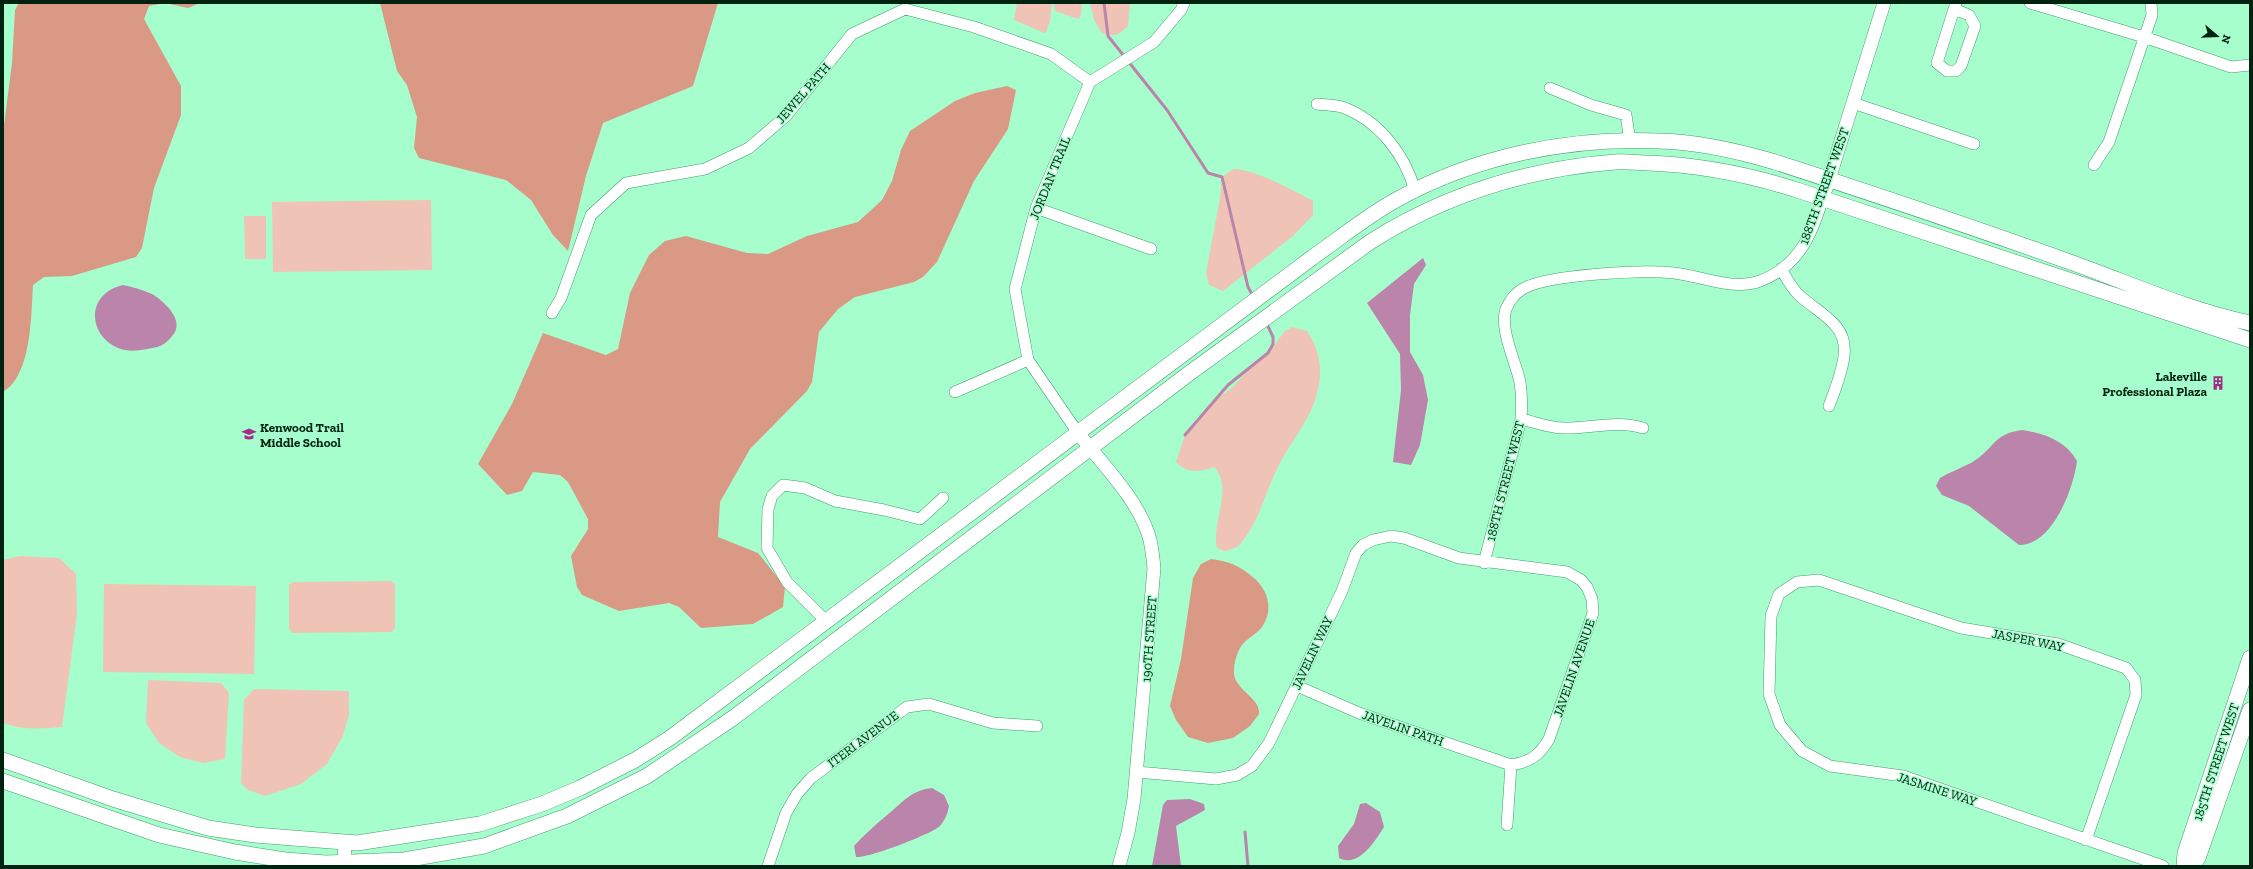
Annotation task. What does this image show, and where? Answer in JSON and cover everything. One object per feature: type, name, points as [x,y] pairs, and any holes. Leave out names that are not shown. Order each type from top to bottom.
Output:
[{"type":"main road","points":[[3,760],[113,799],[208,828],[255,835],[357,843],[480,824],[542,804],[580,788],[635,760],[670,738],[1313,257],[1396,200],[1479,164],[1525,152],[1564,145],[1630,141],[1660,141],[1744,153],[1826,189],[2250,340]]},
{"type":"main road","points":[[3,781],[166,837],[234,852],[285,860],[344,864],[404,860],[484,846],[568,816],[647,776],[733,718],[1191,372],[1370,242],[1398,225],[1455,197],[1533,174],[1617,162],[1668,164],[1725,171],[1780,184],[1826,189],[1992,234],[2233,320],[2250,323]]},
{"type":"main road","name":"185TH STREET WEST","points":[[2184,866],[2186,853],[2250,658]]},
{"type":"main road","points":[[2249,717],[2242,709],[2242,699],[2250,676]]},
{"type":"main road","name":"185TH STREET WEST","points":[[2191,866],[2198,858],[2249,717]]},
{"type":"street","points":[[1090,82],[1154,42],[1181,10],[1184,3]]},
{"type":"street","name":"188TH STREET WEST","points":[[1484,563],[1521,418],[1523,400],[1520,382],[1504,321],[1506,309],[1511,300],[1522,290],[1534,284],[1620,273],[1672,273],[1738,285],[1762,280],[1781,269],[1796,257],[1804,246],[1826,189],[1884,3]]},
{"type":"street","points":[[2030,3],[2144,37],[2231,67],[2250,66]]},
{"type":"street","points":[[2094,165],[2109,142],[2152,14],[2151,3]]},
{"type":"street","points":[[1955,6],[1969,15],[1975,26],[1961,66],[1956,71],[1947,71],[1937,63],[1955,6]]},
{"type":"street","name":"JEWEL PATH","points":[[552,313],[561,298],[591,215],[626,183],[705,169],[749,148],[786,116],[852,34],[906,9],[974,27],[1051,54],[1090,82]]},
{"type":"street","name":"JORDAN TRAIL","points":[[1078,433],[1028,360],[1015,289],[1036,208],[1090,82]]},
{"type":"street","points":[[1550,88],[1591,104],[1626,115],[1630,141]]},
{"type":"street","points":[[1853,103],[1974,144]]},
{"type":"street","points":[[1317,104],[1340,107],[1356,114],[1378,128],[1398,153],[1415,191]]},
{"type":"street","points":[[1036,208],[1151,249]]},
{"type":"street","points":[[1781,269],[1800,296],[1830,318],[1842,335],[1845,346],[1844,358],[1829,406]]},
{"type":"street","points":[[955,392],[1028,360]]},
{"type":"street","points":[[1521,418],[1565,428],[1629,423],[1643,428]]},
{"type":"street","name":"190TH STREET","points":[[1078,433],[1137,510],[1147,531],[1152,549],[1154,568],[1133,812],[1119,866]]},
{"type":"street","points":[[826,621],[786,582],[767,548],[768,509],[772,496],[783,485],[805,488],[835,501],[884,510],[920,519],[943,498]]},
{"type":"street","name":"JAVELIN WAY","points":[[1137,772],[1206,780],[1237,775],[1252,766],[1263,752],[1342,591],[1356,553],[1363,545],[1381,537],[1391,536],[1404,538],[1458,558],[1484,563]]},
{"type":"street","name":"JAVELIN AVENUE","points":[[1484,563],[1567,572],[1581,580],[1587,587],[1594,605],[1591,622],[1549,739],[1533,759],[1511,765]]},
{"type":"street","name":"JASPER WAY","points":[[1771,616],[1779,594],[1797,582],[1819,580],[1961,628],[2058,644],[2126,668],[2134,680],[2136,695],[2086,840]]},
{"type":"street","name":"JASMINE WAY","points":[[1771,616],[1769,694],[1780,726],[1802,751],[1830,766],[1903,776],[2163,866]]},
{"type":"street","name":"JAVELIN PATH","points":[[1296,686],[1359,714],[1511,765]]},
{"type":"street","name":"ITERI AVENUE","points":[[768,866],[786,813],[797,794],[811,778],[907,707],[929,704],[993,723],[1037,726]]},
{"type":"street","points":[[1507,825],[1511,765]]},
{"type":"street","points":[[344,864],[345,842]]},
{"type":"shaded area","points":[[19,3],[165,3],[149,6],[144,19],[181,86],[181,115],[154,188],[142,248],[136,257],[72,276],[44,277],[33,285],[30,328],[25,359],[13,384],[3,392],[3,133],[12,63],[15,10]]},
{"type":"shaded area","points":[[165,3],[200,3],[188,8]]},
{"type":"shaded area","points":[[380,3],[718,3],[693,86],[603,123],[586,176],[568,251],[553,235],[531,200],[506,180],[419,158],[414,148],[417,117],[407,85],[397,71]]},
{"type":"shaded area","points":[[1017,3],[1052,3],[1050,21],[1046,32],[1044,33],[1014,20]]},
{"type":"shaded area","points":[[1054,3],[1082,3],[1081,16],[1078,19],[1055,11]]},
{"type":"shaded area","points":[[1090,3],[1130,3],[1128,26],[1123,31],[1113,35],[1102,33],[1094,20]]},
{"type":"shaded area","points":[[1007,86],[1016,90],[1008,129],[974,181],[937,262],[923,277],[914,282],[855,297],[838,309],[819,332],[812,382],[807,391],[750,449],[720,502],[718,537],[758,553],[785,587],[783,607],[753,624],[701,628],[679,607],[669,603],[619,611],[582,595],[577,587],[571,556],[588,529],[588,519],[568,482],[560,475],[533,472],[522,491],[507,495],[478,464],[512,404],[543,333],[606,355],[618,349],[630,293],[649,255],[665,241],[686,236],[747,253],[768,254],[807,236],[858,222],[882,200],[892,181],[901,150],[910,131],[955,101],[975,93]]},
{"type":"shaded area","points":[[1233,169],[1251,172],[1262,176],[1313,201],[1313,215],[1293,236],[1223,291],[1209,285],[1206,273],[1220,198],[1222,177]]},
{"type":"shaded area","points":[[431,200],[432,270],[273,272],[272,202]]},
{"type":"shaded area","points":[[244,216],[266,216],[266,259],[245,259]]},
{"type":"shaded area","points":[[1423,258],[1426,265],[1414,284],[1410,315],[1410,352],[1423,375],[1428,400],[1420,445],[1411,465],[1393,462],[1401,390],[1400,354],[1367,303]]},
{"type":"shaded area","points":[[123,285],[152,294],[162,301],[172,312],[175,317],[176,329],[173,335],[164,344],[147,349],[123,350],[108,342],[100,333],[96,324],[95,314],[97,305],[103,296],[111,289]]},
{"type":"shaded area","points":[[1292,327],[1307,331],[1317,352],[1320,373],[1315,399],[1306,419],[1273,477],[1257,517],[1247,536],[1238,546],[1224,551],[1217,548],[1216,538],[1222,495],[1220,475],[1214,467],[1194,471],[1185,469],[1176,462],[1185,435],[1214,401],[1233,387],[1255,362],[1268,353],[1285,331]]},
{"type":"shaded area","points":[[2022,430],[2038,433],[2054,439],[2067,448],[2077,461],[2066,500],[2051,526],[2042,536],[2031,543],[2019,545],[1969,506],[1942,495],[1936,486],[1940,478],[1979,458],[1994,443],[2005,435]]},
{"type":"shaded area","points":[[20,556],[59,558],[76,574],[77,614],[62,727],[17,727],[3,723],[3,560]]},
{"type":"shaded area","points":[[1211,559],[1234,565],[1244,570],[1254,578],[1266,594],[1268,601],[1268,614],[1262,627],[1240,648],[1236,657],[1234,668],[1235,678],[1256,703],[1259,714],[1250,726],[1233,738],[1208,743],[1188,737],[1176,720],[1170,706],[1181,659],[1193,578],[1201,564]]},
{"type":"shaded area","points":[[391,581],[395,584],[395,628],[392,632],[292,633],[289,629],[289,585],[293,582]]},
{"type":"shaded area","points":[[104,584],[256,586],[254,674],[103,672]]},
{"type":"shaded area","points":[[148,680],[221,683],[229,693],[225,759],[203,763],[180,757],[159,743],[146,723]]},
{"type":"shaded area","points":[[254,689],[349,691],[349,715],[343,736],[327,764],[301,784],[265,796],[248,790],[241,783],[244,700]]},
{"type":"shaded area","points":[[932,788],[944,795],[949,806],[946,816],[940,826],[935,830],[899,845],[862,857],[856,857],[854,846],[873,827],[912,794]]},
{"type":"shaded area","points":[[1190,799],[1204,804],[1205,810],[1176,826],[1181,866],[1152,866],[1163,805],[1167,800]]},
{"type":"shaded area","points":[[1366,803],[1380,812],[1384,827],[1366,852],[1353,859],[1346,860],[1339,858],[1338,846],[1354,824],[1360,804]]},
{"type":"waterway","points":[[1104,3],[1108,36],[1167,110],[1208,173],[1222,177],[1248,287],[1253,296]]},
{"type":"waterway","points":[[1185,435],[1228,385],[1268,353],[1273,344],[1273,337],[1266,322]]},
{"type":"waterway","points":[[1245,832],[1248,866]]},
{"type":"place","name":"Lakeville Professional Plaza","points":[[2218,383]]},
{"type":"place","name":"Kenwood Trail Middle School","points":[[249,434]]}]
